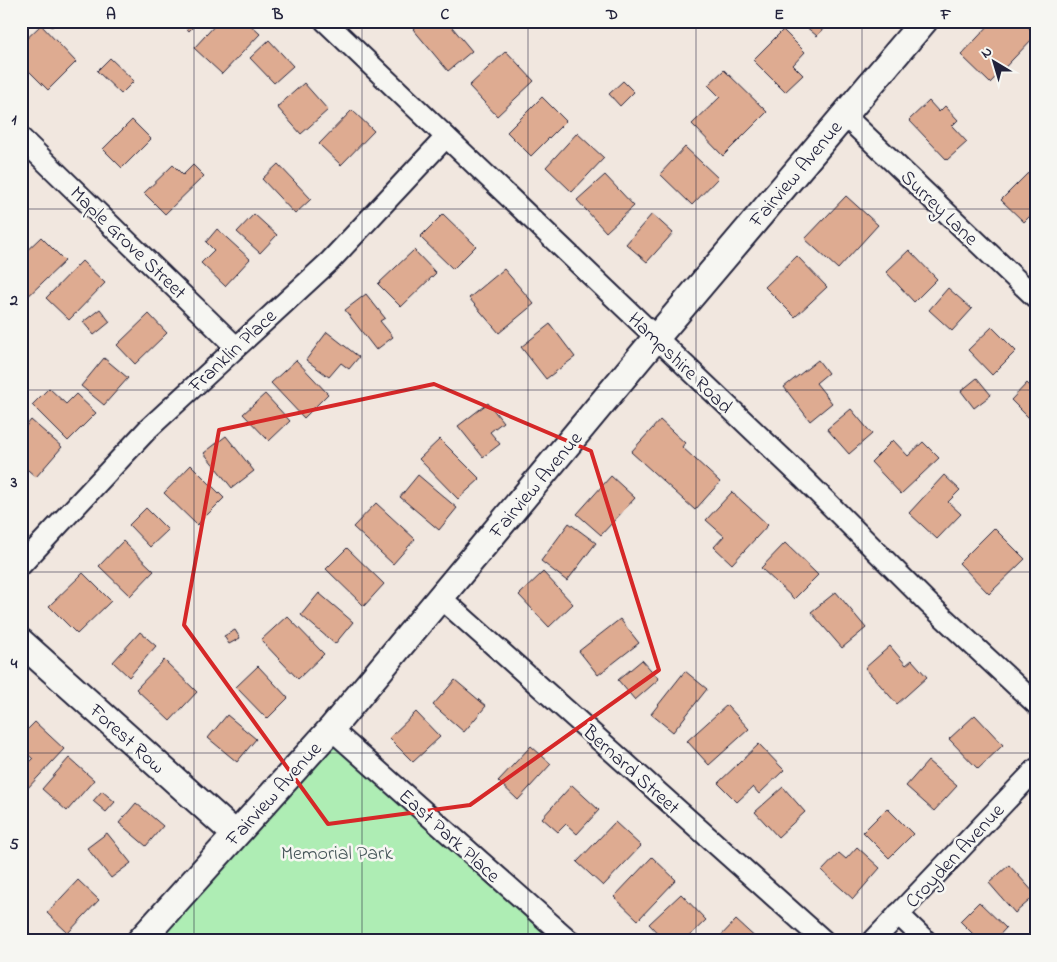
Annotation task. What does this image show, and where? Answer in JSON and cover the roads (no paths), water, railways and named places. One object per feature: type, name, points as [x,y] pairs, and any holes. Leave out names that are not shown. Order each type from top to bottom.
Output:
[{"type":"street","name":"Hampshire Road","points":[[326,21],[803,478],[929,604],[1036,704]]},
{"type":"street","name":"Fairview Avenue","points":[[140,941],[331,729],[656,338],[924,21]]},
{"type":"street","name":"Surrey Lane","points":[[844,116],[1036,298]]},
{"type":"street","name":"Franklin Place","points":[[21,566],[148,429],[330,260],[446,137]]},
{"type":"street","name":"Maple Grove Street","points":[[21,138],[236,347]]},
{"type":"street","name":"Bernard Street","points":[[441,598],[824,941]]},
{"type":"street","name":"Forest Row","points":[[21,642],[235,834]]},
{"type":"street","name":"East Park Place","points":[[331,729],[570,941]]},
{"type":"street","name":"Croyden Avenue","points":[[873,941],[1036,769]]},
{"type":"street","points":[[898,914],[926,941]]},
{"type":"park label","name":"Memorial Park","points":[[337,852]]}]
